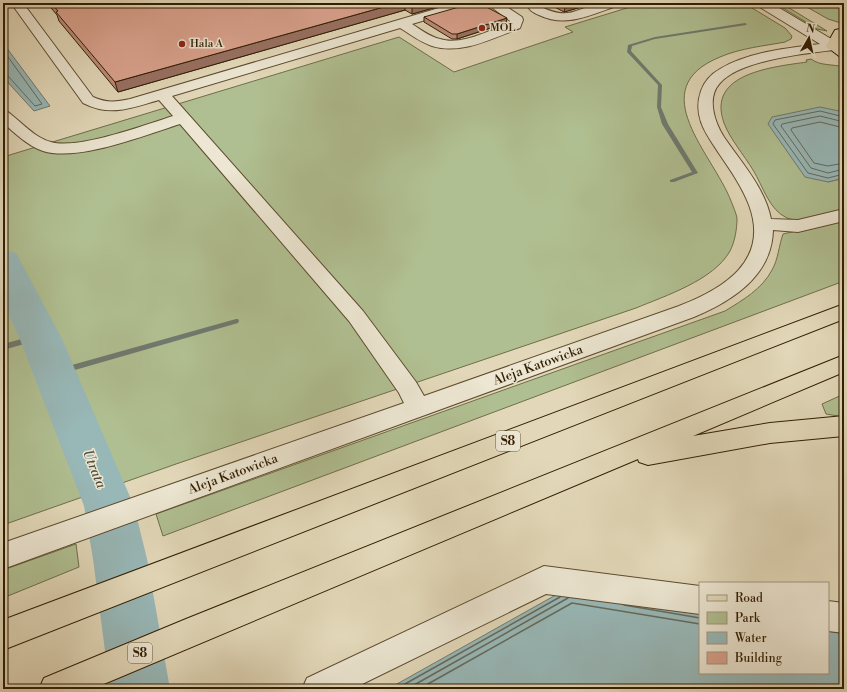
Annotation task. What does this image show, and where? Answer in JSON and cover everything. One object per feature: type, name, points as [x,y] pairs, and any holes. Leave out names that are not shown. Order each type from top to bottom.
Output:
[{"type":"highway","name":"S8","points":[[3,635],[844,311]]},
{"type":"highway","name":"S8","points":[[55,689],[844,363]]},
{"type":"highway","points":[[598,465],[699,445],[811,427],[844,426]]},
{"type":"street","points":[[17,3],[88,100],[100,107],[117,106],[162,94],[469,3]]},
{"type":"street","points":[[401,23],[438,43],[451,45],[462,44],[517,23],[517,20],[510,14],[492,3]]},
{"type":"street","points":[[532,3],[534,8],[549,15],[561,18],[573,16],[612,3]]},
{"type":"street","points":[[762,3],[841,41]]},
{"type":"street","points":[[827,25],[841,41]]},
{"type":"street","name":"Aleja Katowicka","points":[[3,556],[647,326],[707,302],[728,290],[746,276],[757,259],[763,242],[763,224],[758,206],[751,192],[708,123],[705,108],[710,87],[715,80],[726,72],[751,61],[841,41]]},
{"type":"street","points":[[162,94],[356,316],[408,388],[418,408]]},
{"type":"street","points":[[3,115],[25,133],[46,147],[61,150],[105,141],[184,118]]},
{"type":"street","points":[[763,224],[798,226],[844,215]]},
{"type":"street","points":[[318,689],[544,580],[699,600]]},
{"type":"street","points":[[829,616],[844,618]]},
{"type":"green space","points":[[643,3],[744,3],[785,28],[792,36],[791,39],[785,42],[744,49],[720,57],[697,70],[686,86],[684,104],[690,123],[699,143],[731,201],[737,218],[737,226],[730,251],[723,261],[713,270],[688,286],[636,308],[176,464],[3,525],[3,452],[5,451],[3,430],[3,157],[399,37],[454,72],[573,32],[565,27]]},
{"type":"green space","points":[[775,3],[781,3],[827,31],[817,29]]},
{"type":"green space","points":[[800,3],[844,3],[844,24],[828,19]]},
{"type":"green space","points":[[811,59],[822,64],[844,67],[844,114],[839,111],[828,182],[844,178],[844,210],[816,218],[793,220],[781,214],[771,204],[753,170],[733,141],[724,123],[721,106],[725,93],[733,83],[746,76],[761,70],[807,62],[806,60]]},
{"type":"green space","points":[[844,220],[844,281],[163,536],[156,514],[725,311],[752,294],[768,277],[776,262],[783,234]]},
{"type":"green space","points":[[844,394],[844,417],[826,414],[822,404]]},
{"type":"green space","points":[[76,544],[79,567],[3,598],[3,570]]},
{"type":"water","points":[[3,43],[50,106],[34,111],[3,77]]},
{"type":"water","points":[[820,107],[839,111],[844,114],[844,178],[828,182],[805,177],[768,124],[772,117]]},
{"type":"water","points":[[570,587],[699,609],[699,674],[829,674],[829,631],[844,634],[844,689],[388,689]]},
{"type":"building","name":"Hala A","points":[[51,3],[398,3],[115,82],[56,12],[58,11]]},
{"type":"building","points":[[408,3],[420,3],[412,5]]},
{"type":"building","points":[[473,3],[479,3],[507,18],[457,34],[452,34],[424,17]]},
{"type":"waterway","points":[[672,181],[695,173],[665,124],[659,107],[660,85],[629,51],[630,45],[655,38],[745,24]]},
{"type":"waterway","name":"Utrata","points":[[3,262],[40,337],[109,506],[120,559],[140,689]]},
{"type":"waterway","points":[[54,373],[236,321]]},
{"type":"waterway","points":[[3,347],[40,337]]},
{"type":"place","name":"MOL","points":[[482,28]]},
{"type":"place","name":"Hala A","points":[[182,44]]}]
